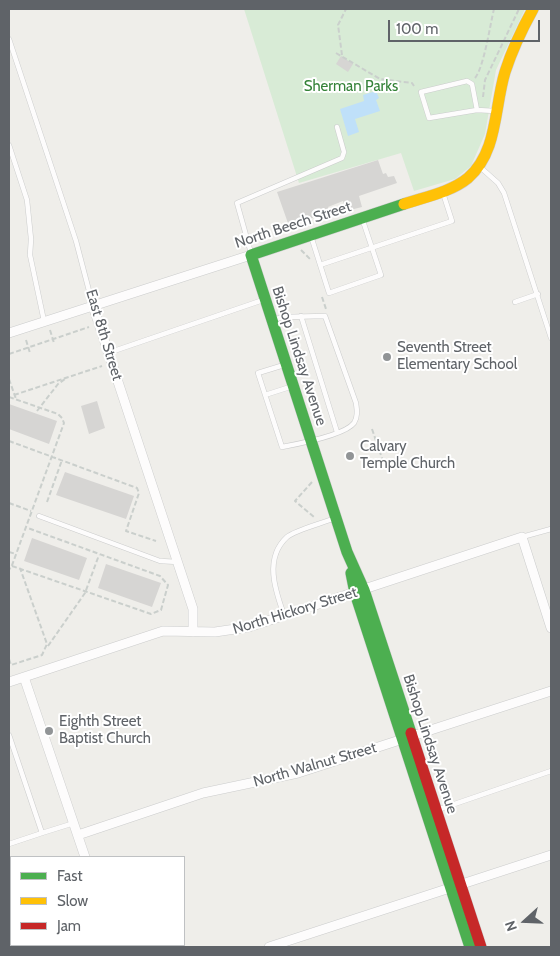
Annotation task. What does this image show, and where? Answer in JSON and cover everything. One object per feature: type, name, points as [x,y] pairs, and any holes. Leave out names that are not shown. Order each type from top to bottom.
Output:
[{"type":"street","name":"North Beech Street","points":[[9,333],[443,191],[467,180],[480,167],[489,149],[507,65],[534,9]]},
{"type":"street","name":"Bishop Lindsay Avenue","points":[[251,254],[264,299],[456,886],[481,947]]},
{"type":"street","name":"East 8th Street","points":[[93,306],[193,609],[193,632]]},
{"type":"street","name":"North Hickory Street","points":[[9,682],[163,631],[229,632],[284,616],[522,538]]},
{"type":"street","points":[[522,538],[551,628]]},
{"type":"street","points":[[24,677],[85,856]]},
{"type":"street","name":"North Walnut Street","points":[[78,834],[203,793],[277,779],[551,691]]},
{"type":"street","name":"Bishop Lindsay Avenue","points":[[407,737],[436,810],[470,947]]},
{"type":"street","points":[[269,947],[551,855]]},
{"type":"lane","name":"East 8th Street","points":[[9,39],[76,241],[93,306]]},
{"type":"lane","points":[[478,110],[472,84],[467,81],[420,92],[429,118],[478,110],[497,112]]},
{"type":"lane","points":[[251,254],[237,203],[342,158],[344,152],[337,128]]},
{"type":"lane","points":[[9,145],[27,200],[31,239],[30,255],[44,321]]},
{"type":"lane","points":[[480,167],[498,183],[504,193],[551,338]]},
{"type":"lane","points":[[320,265],[452,221],[443,191]]},
{"type":"lane","points":[[310,235],[329,293],[381,275],[362,218]]},
{"type":"lane","points":[[515,302],[538,294]]},
{"type":"lane","points":[[108,353],[264,299]]},
{"type":"lane","points":[[300,316],[336,432]]},
{"type":"lane","points":[[272,321],[300,316],[325,316],[356,403],[358,414],[352,425],[311,441],[282,447],[258,373],[286,364]]},
{"type":"lane","points":[[265,395],[293,386]]},
{"type":"lane","points":[[38,516],[160,561],[178,562]]},
{"type":"lane","points":[[284,616],[276,592],[272,569],[278,550],[288,536],[336,518]]},
{"type":"lane","points":[[522,538],[551,529]]},
{"type":"lane","points":[[9,735],[42,833]]},
{"type":"lane","points":[[436,810],[551,771]]},
{"type":"lane","points":[[9,844],[74,823]]},
{"type":"path","points":[[342,55],[338,25],[346,9]]},
{"type":"path","points":[[475,78],[481,71],[482,58],[494,9]]},
{"type":"path","points":[[336,52],[380,79],[412,83],[414,86]]},
{"type":"path","points":[[9,354],[99,324]]},
{"type":"path","points":[[50,330],[54,343]]},
{"type":"path","points":[[26,340],[30,353]]},
{"type":"path","points":[[14,395],[103,365],[112,365]]},
{"type":"path","points":[[37,411],[58,384],[68,377]]},
{"type":"path","points":[[9,379],[16,399]]},
{"type":"path","points":[[9,397],[39,407],[62,418],[64,423],[12,566],[9,569]]},
{"type":"path","points":[[372,430],[386,470],[395,466]]},
{"type":"path","points":[[9,441],[137,488],[139,493],[126,531],[156,541]]},
{"type":"path","points":[[47,502],[62,460]]},
{"type":"path","points":[[314,480],[295,501],[315,518]]},
{"type":"path","points":[[9,503],[31,511]]},
{"type":"path","points":[[12,566],[152,614],[161,610],[168,585],[165,579],[25,527]]},
{"type":"path","points":[[9,552],[16,554]]},
{"type":"path","points":[[9,659],[11,665],[42,655],[86,592],[100,554]]},
{"type":"path","points":[[20,568],[46,648]]},
{"type":"green space","name":"Sherman Parks","points":[[244,9],[525,9],[496,70],[485,134],[471,166],[455,179],[414,191],[401,153],[299,183]]},
{"type":"water","points":[[376,91],[379,98],[376,100],[380,111],[355,119],[359,132],[348,136],[340,109],[364,101],[363,95]]},
{"type":"building","points":[[341,56],[353,64],[348,72],[336,64]]},
{"type":"building","points":[[378,160],[383,174],[386,173],[388,177],[394,176],[397,183],[359,196],[362,207],[346,211],[343,201],[328,207],[330,212],[289,226],[277,192]]},
{"type":"building","points":[[97,401],[105,428],[89,434],[81,406]]},
{"type":"building","points":[[9,404],[57,421],[49,444],[9,429]]},
{"type":"building","points":[[65,472],[134,496],[126,519],[56,495]]},
{"type":"building","points":[[32,538],[87,558],[79,580],[24,561]]},
{"type":"building","points":[[106,564],[161,583],[152,607],[98,588]]},
{"type":"traffic: fast","points":[[404,204],[251,255],[347,552],[364,590],[411,733]]},
{"type":"traffic: fast","points":[[351,573],[355,593],[470,947]]},
{"type":"traffic: slow","points":[[404,204],[454,187],[468,178],[478,167],[485,156],[494,129],[505,72],[533,9]]},
{"type":"traffic: jam","points":[[411,733],[481,947]]},
{"type":"place","name":"Seventh Street Elementary School","points":[[387,357]]},
{"type":"place","name":"Calvary Temple Church","points":[[350,456]]},
{"type":"place","name":"Eighth Street Baptist Church","points":[[49,731]]}]
